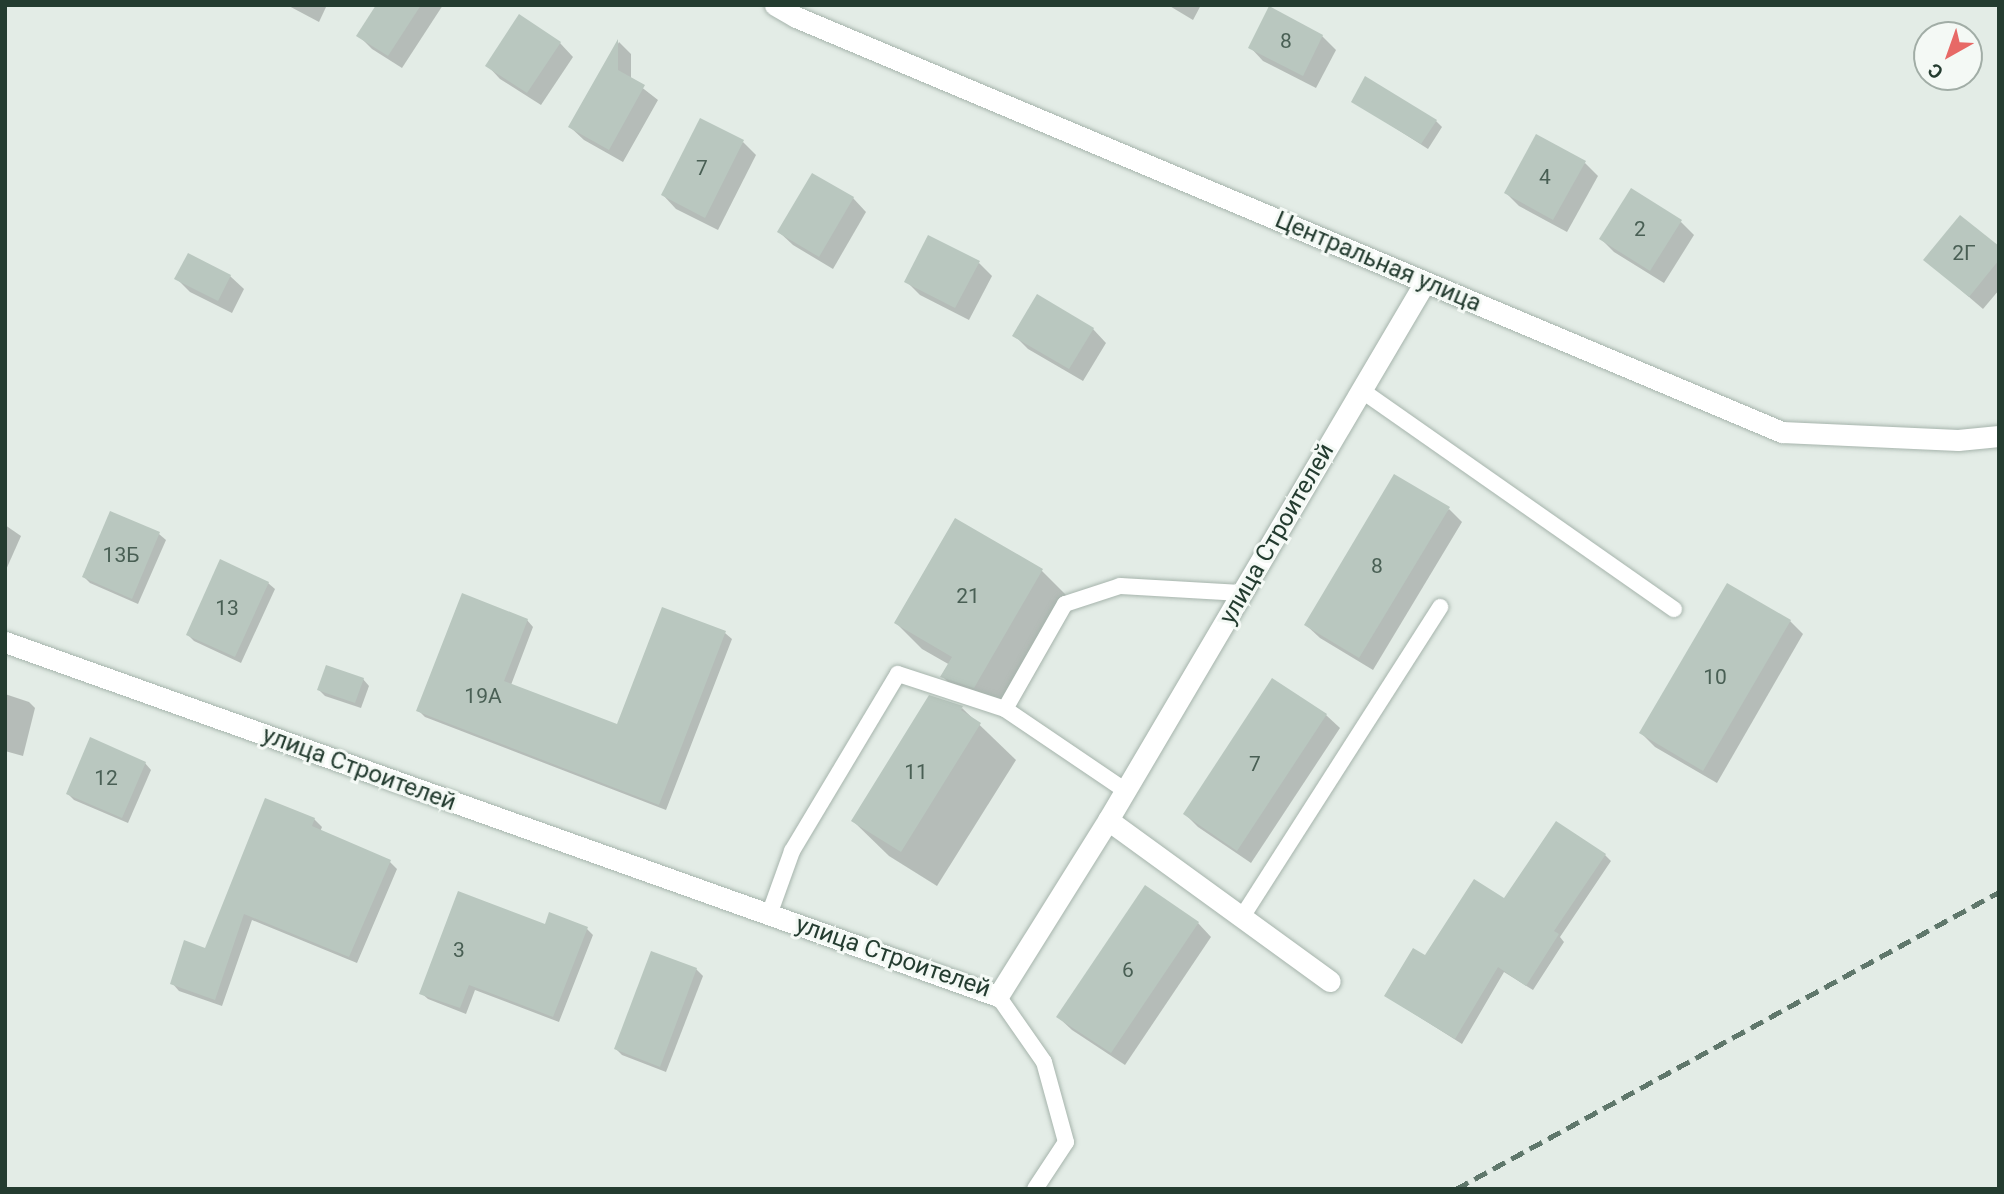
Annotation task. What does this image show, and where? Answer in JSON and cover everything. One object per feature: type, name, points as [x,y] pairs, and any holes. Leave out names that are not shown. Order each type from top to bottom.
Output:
[{"type":"street","name":"Центральная улица","points":[[775,5],[796,17],[1782,432],[1958,440],[1999,436]]},
{"type":"street","name":"улица Строителей","points":[[5,642],[998,996],[1126,791],[1425,282]]},
{"type":"street","points":[[1108,820],[1330,981]]},
{"type":"lane","points":[[1361,390],[1674,609]]},
{"type":"lane","points":[[1005,709],[1065,604],[1120,586],[1242,593]]},
{"type":"lane","points":[[1241,917],[1440,607]]},
{"type":"lane","points":[[769,915],[792,852],[898,674],[1005,709],[1126,791]]},
{"type":"lane","points":[[998,996],[1044,1062],[1066,1142],[1035,1189]]},
{"type":"building","points":[[376,5],[421,5],[388,56],[356,36]]},
{"type":"building","points":[[1269,6],[1323,35],[1303,76],[1248,48]]},
{"type":"building","points":[[519,14],[561,42],[527,93],[485,66]]},
{"type":"building","points":[[618,39],[618,70],[645,85],[609,150],[568,127]]},
{"type":"building","points":[[1365,76],[1437,120],[1421,144],[1351,102]]},
{"type":"building","points":[[700,118],[744,140],[705,218],[661,195]]},
{"type":"building","points":[[1536,134],[1586,161],[1553,220],[1504,193]]},
{"type":"building","points":[[812,173],[854,197],[819,257],[777,232]]},
{"type":"building","points":[[1631,188],[1682,220],[1650,271],[1599,239]]},
{"type":"building","points":[[1960,215],[1999,246],[1999,260],[1969,297],[1923,260]]},
{"type":"building","points":[[928,235],[980,261],[955,308],[904,282]]},
{"type":"building","points":[[188,253],[231,275],[218,301],[174,279]]},
{"type":"building","points":[[1037,294],[1094,328],[1069,369],[1012,336]]},
{"type":"building","points":[[1394,474],[1450,507],[1359,658],[1304,625]]},
{"type":"building","points":[[110,511],[160,532],[132,599],[82,577]]},
{"type":"building","points":[[955,518],[1043,569],[974,688],[940,677],[952,657],[894,623]]},
{"type":"building","points":[[220,559],[269,582],[235,657],[186,635]]},
{"type":"building","points":[[1727,583],[1791,620],[1703,771],[1639,733]]},
{"type":"building","points":[[462,593],[528,619],[504,681],[617,724],[662,607],[726,631],[659,805],[416,711]]},
{"type":"building","points":[[326,665],[364,678],[355,703],[317,690]]},
{"type":"building","points":[[1272,678],[1327,714],[1237,851],[1183,814]]},
{"type":"building","points":[[929,695],[963,706],[961,710],[981,723],[901,852],[851,821]]},
{"type":"building","points":[[90,737],[146,762],[122,818],[66,794]]},
{"type":"building","points":[[265,798],[315,818],[312,826],[391,860],[349,957],[244,914],[215,1000],[170,984],[184,940],[205,948]]},
{"type":"building","points":[[1556,821],[1606,854],[1554,931],[1559,934],[1526,986],[1498,967],[1455,1039],[1384,996],[1413,948],[1425,955],[1474,879],[1504,898]]},
{"type":"building","points":[[1145,885],[1199,922],[1111,1053],[1056,1017]]},
{"type":"building","points":[[458,891],[545,924],[549,912],[588,927],[553,1017],[469,985],[460,1008],[419,994]]},
{"type":"building","points":[[651,951],[697,968],[660,1067],[614,1049]]},
{"type":"railway","points":[[1456,1189],[1999,892]]}]
